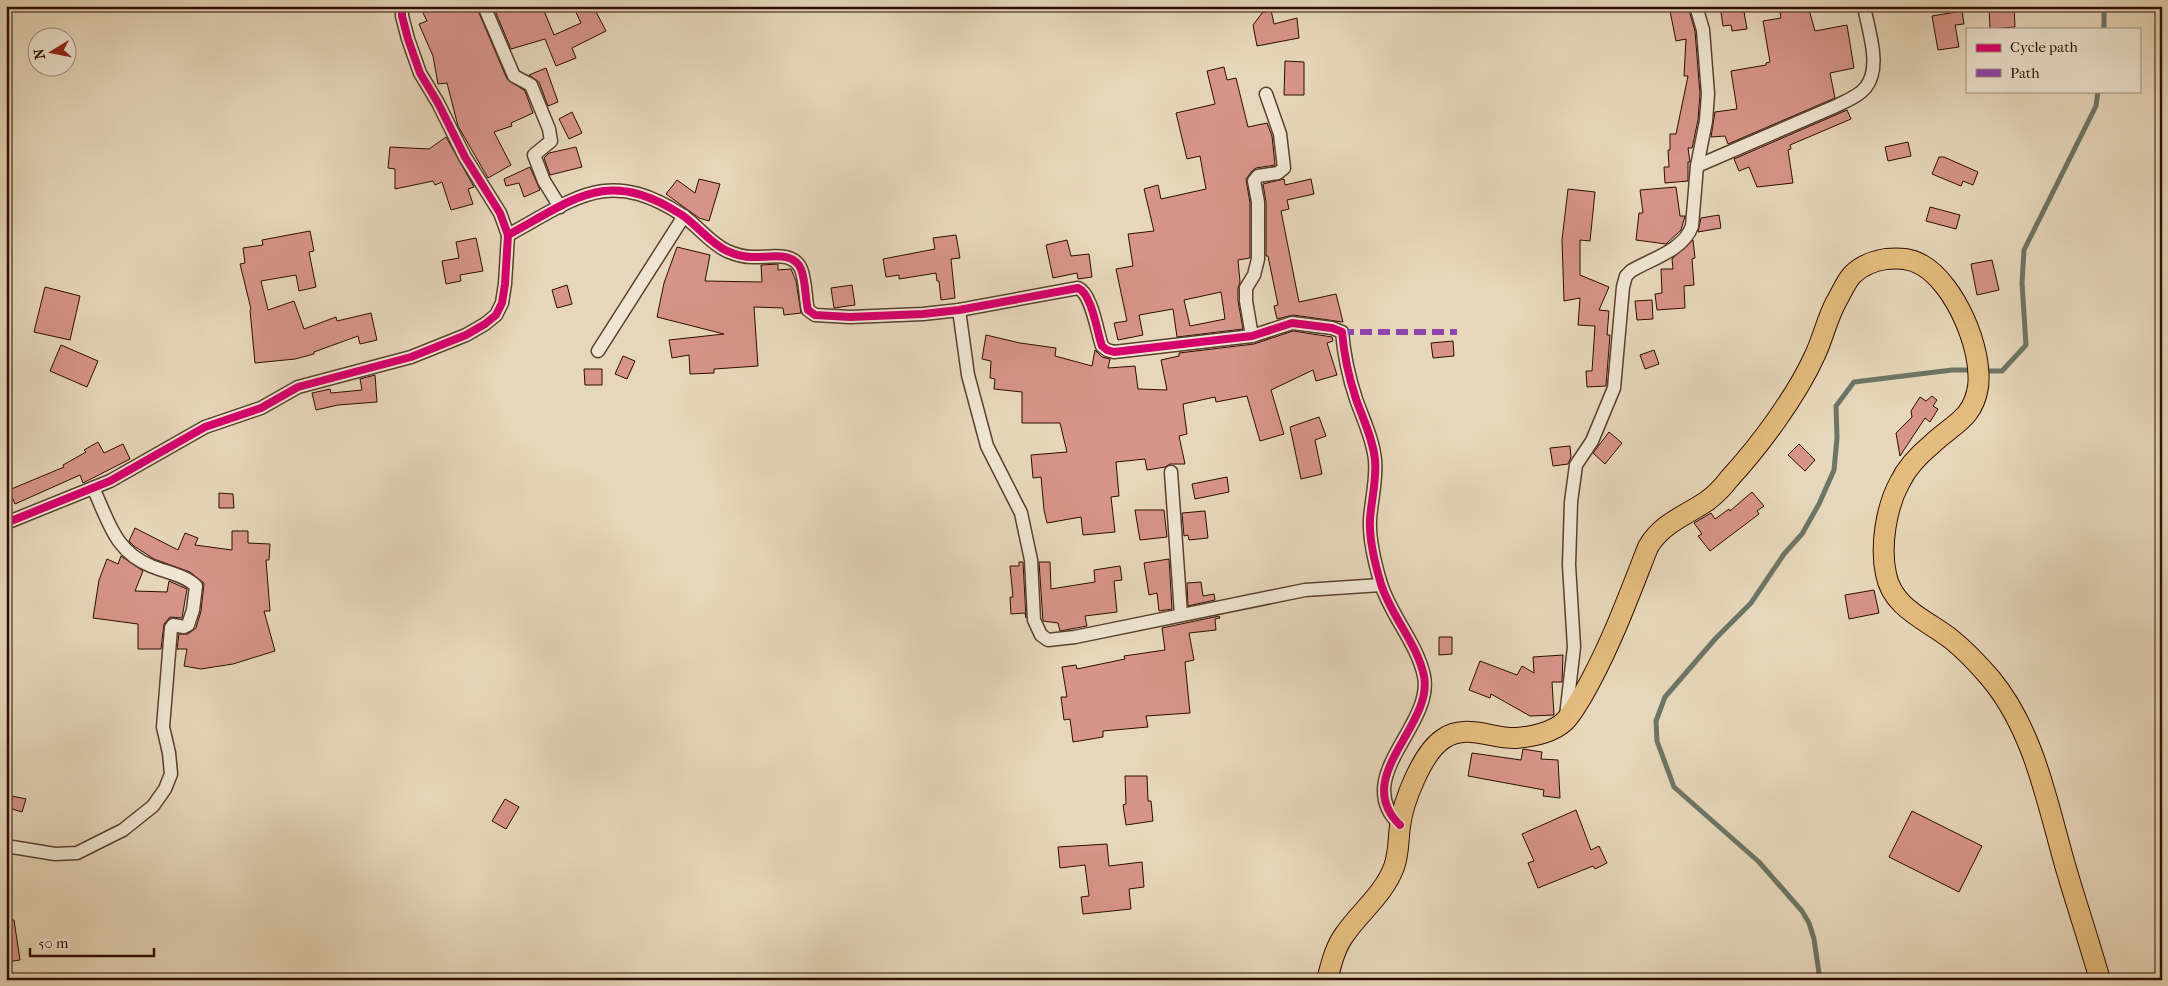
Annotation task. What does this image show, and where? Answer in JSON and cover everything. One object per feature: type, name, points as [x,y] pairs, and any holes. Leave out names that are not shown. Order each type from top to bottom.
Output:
[{"type":"main road","points":[[1327,980],[1344,934],[1368,907],[1393,869],[1399,850],[1400,825],[1411,790],[1432,749],[1443,739],[1456,733],[1472,732],[1516,738],[1554,729],[1565,721],[1607,650],[1654,535],[1665,526],[1708,500],[1729,480],[1779,415],[1806,372],[1825,333],[1833,307],[1852,275],[1869,263],[1879,260],[1907,259],[1923,265],[1947,287],[1967,325],[1974,347],[1978,386],[1972,405],[1963,421],[1934,442],[1912,464],[1900,481],[1893,498],[1885,538],[1884,562],[1886,578],[1893,594],[1906,609],[1936,628],[1959,646],[1992,680],[2019,725],[2036,760],[2100,980]]},
{"type":"street","points":[[6,523],[110,481],[205,427],[261,408],[298,387],[411,357],[466,335],[486,324],[496,314],[502,303],[505,284],[508,235],[500,213],[465,157],[420,72],[408,39],[402,16],[402,6]]},
{"type":"street","points":[[484,6],[514,76],[531,84],[549,129],[551,141],[534,155],[544,181],[560,208]]},
{"type":"street","points":[[1565,721],[1574,647],[1569,565],[1571,502],[1576,465],[1592,441],[1614,388],[1624,282],[1631,271],[1677,245],[1689,234],[1697,166],[1706,121],[1708,94],[1703,30],[1696,6]]},
{"type":"street","points":[[1697,166],[1836,106],[1854,97],[1866,87],[1873,71],[1864,6]]},
{"type":"street","points":[[1252,336],[1246,301],[1246,288],[1254,275],[1260,244],[1258,202],[1254,181],[1258,176],[1278,173],[1284,168],[1280,134],[1266,94]]},
{"type":"street","points":[[508,235],[596,192],[628,190],[660,202],[684,216],[718,246],[729,252],[753,257],[784,256],[797,263],[802,274],[808,310],[815,315],[923,314],[959,310],[1078,288],[1083,290],[1088,299],[1102,346],[1111,351],[1124,352],[1252,336],[1292,323],[1332,328],[1342,332],[1356,397],[1375,459],[1370,522],[1372,544],[1381,585],[1409,640],[1424,677],[1424,695],[1420,709],[1402,740],[1385,781],[1387,808],[1400,825]]},
{"type":"street","points":[[598,351],[684,216]]},
{"type":"street","points":[[959,310],[968,375],[987,446],[1021,514],[1032,560],[1034,620],[1041,635],[1053,640],[1075,637],[1305,590],[1381,585]]},
{"type":"street","points":[[1171,472],[1181,615]]},
{"type":"street","points":[[6,846],[55,854],[77,853],[87,849],[122,830],[143,815],[165,789],[171,774],[169,753],[163,727],[171,628],[173,624],[184,627],[188,625],[193,610],[196,586],[131,556],[119,542],[93,488]]},
{"type":"building","points":[[438,6],[476,6],[507,79],[525,91],[533,113],[511,123],[512,126],[494,132],[511,165],[488,178],[458,126],[447,83],[438,84],[433,56],[419,24],[427,21],[423,13]]},
{"type":"building","points":[[493,6],[542,6],[554,35],[581,23],[573,6],[593,6],[606,31],[572,48],[576,58],[556,66],[545,39],[511,49]]},
{"type":"building","points":[[1720,6],[1743,6],[1747,29],[1732,31],[1731,25],[1723,26]]},
{"type":"building","points":[[1779,6],[1808,6],[1815,31],[1847,25],[1854,68],[1830,73],[1835,98],[1728,144],[1725,136],[1711,137],[1715,112],[1737,109],[1731,71],[1766,65],[1766,63],[1770,62],[1763,21],[1781,18]]},
{"type":"building","points":[[1989,6],[2014,6],[2015,27],[1990,28]]},
{"type":"building","points":[[1688,7],[1695,31],[1700,94],[1698,120],[1692,148],[1688,148],[1690,162],[1688,162],[1688,181],[1665,183],[1664,167],[1669,167],[1668,150],[1670,150],[1670,134],[1676,134],[1688,76],[1684,76],[1686,39],[1676,41],[1670,11]]},
{"type":"building","points":[[1271,10],[1274,24],[1297,18],[1299,38],[1257,46],[1253,25],[1262,13]]},
{"type":"building","points":[[1962,11],[1964,24],[1955,25],[1959,47],[1938,50],[1932,16]]},
{"type":"building","points":[[1285,61],[1304,62],[1304,95],[1284,95]]},
{"type":"building","points":[[1224,67],[1227,80],[1236,78],[1248,127],[1267,123],[1272,136],[1275,165],[1256,168],[1246,179],[1250,203],[1250,258],[1238,260],[1240,282],[1238,301],[1243,329],[1177,337],[1173,309],[1139,315],[1143,335],[1118,340],[1114,323],[1127,321],[1116,269],[1133,266],[1128,234],[1154,231],[1144,189],[1158,185],[1161,199],[1206,189],[1200,156],[1187,159],[1176,113],[1215,104],[1207,71]],"holes":[[[1221,292],[1225,319],[1190,326],[1184,300]]]},
{"type":"building","points":[[546,68],[558,102],[548,106],[539,82],[529,75]]},
{"type":"building","points":[[1847,110],[1851,119],[1790,145],[1791,149],[1788,150],[1793,183],[1757,187],[1749,167],[1739,171],[1734,159]]},
{"type":"building","points":[[572,112],[582,133],[569,139],[559,119]]},
{"type":"building","points":[[446,137],[474,187],[468,189],[473,204],[451,210],[442,182],[435,185],[433,181],[395,189],[395,169],[388,168],[390,147],[429,149]]},
{"type":"building","points":[[1908,142],[1911,156],[1888,161],[1885,147]]},
{"type":"building","points":[[576,147],[582,167],[550,175],[544,158],[549,153]]},
{"type":"building","points":[[1939,157],[1944,157],[1978,172],[1973,185],[1963,181],[1961,186],[1932,174]]},
{"type":"building","points":[[530,167],[540,190],[524,197],[519,183],[506,186],[504,179]]},
{"type":"building","points":[[699,179],[720,184],[709,221],[699,218],[666,194],[677,180],[695,193]]},
{"type":"building","points":[[1284,179],[1285,185],[1311,179],[1314,194],[1287,200],[1289,209],[1281,211],[1299,302],[1336,294],[1343,322],[1293,315],[1277,319],[1274,306],[1278,305],[1268,256],[1266,256],[1266,202],[1263,184]]},
{"type":"building","points":[[1676,187],[1680,216],[1685,216],[1681,230],[1666,244],[1636,240],[1639,213],[1643,213],[1640,190]]},
{"type":"building","points":[[1568,189],[1595,192],[1590,241],[1580,240],[1580,275],[1609,287],[1599,310],[1609,311],[1607,335],[1610,335],[1606,386],[1587,387],[1586,371],[1592,371],[1595,326],[1578,325],[1580,298],[1564,301],[1562,240]]},
{"type":"building","points":[[1930,207],[1960,215],[1956,229],[1926,221]]},
{"type":"building","points":[[1719,215],[1721,228],[1698,232],[1701,218]]},
{"type":"building","points":[[310,231],[314,251],[309,252],[316,287],[299,291],[296,275],[261,281],[268,310],[294,301],[304,329],[336,317],[337,321],[371,313],[377,340],[360,344],[358,336],[314,352],[314,354],[295,359],[255,363],[251,309],[240,264],[245,263],[243,248],[263,245],[262,240]]},
{"type":"building","points":[[956,235],[960,258],[951,259],[955,298],[941,300],[936,273],[899,279],[899,275],[886,277],[883,259],[935,249],[933,238]]},
{"type":"building","points":[[476,238],[483,271],[460,275],[461,281],[446,284],[442,261],[459,258],[456,242]]},
{"type":"building","points":[[1067,240],[1071,256],[1089,254],[1092,277],[1078,279],[1077,273],[1053,278],[1046,245]]},
{"type":"building","points":[[1693,240],[1695,258],[1692,259],[1694,285],[1684,286],[1685,308],[1657,310],[1655,294],[1662,293],[1661,269],[1673,269],[1672,259]]},
{"type":"building","points":[[677,247],[710,255],[705,281],[762,282],[761,265],[778,264],[778,270],[791,269],[796,281],[801,313],[784,315],[783,308],[754,307],[758,366],[714,369],[714,373],[690,374],[689,355],[672,358],[669,340],[724,334],[657,317],[664,283]]},
{"type":"building","points":[[1992,260],[1999,290],[1977,295],[1971,264]]},
{"type":"building","points":[[567,285],[572,304],[557,308],[552,290]]},
{"type":"building","points":[[852,285],[855,305],[834,308],[831,288]]},
{"type":"building","points":[[45,287],[80,296],[70,340],[34,332]]},
{"type":"building","points":[[1652,300],[1653,319],[1637,320],[1635,301]]},
{"type":"building","points":[[1293,331],[1332,337],[1333,341],[1327,343],[1337,375],[1316,381],[1313,370],[1271,390],[1284,434],[1260,441],[1247,396],[1216,402],[1215,397],[1183,404],[1187,434],[1179,436],[1185,464],[1170,464],[1165,467],[1147,470],[1145,459],[1116,462],[1119,496],[1111,497],[1115,532],[1083,535],[1081,517],[1047,523],[1041,477],[1033,478],[1031,455],[1067,452],[1060,423],[1022,423],[1022,392],[994,389],[995,379],[990,378],[991,361],[982,359],[986,335],[1020,343],[1056,348],[1055,356],[1092,366],[1095,350],[1102,357],[1110,359],[1108,368],[1135,366],[1138,389],[1167,390],[1161,360],[1179,356],[1179,353],[1254,344]]},
{"type":"building","points":[[1453,341],[1454,356],[1433,358],[1431,343]]},
{"type":"building","points":[[61,345],[98,361],[87,387],[50,371]]},
{"type":"building","points":[[1654,350],[1659,364],[1645,369],[1640,355]]},
{"type":"building","points":[[623,356],[635,361],[627,379],[615,374]]},
{"type":"building","points":[[584,369],[602,369],[602,385],[585,385]]},
{"type":"building","points":[[375,375],[377,402],[338,405],[316,410],[312,393],[330,389],[331,393],[362,390],[360,379]]},
{"type":"building","points":[[1932,396],[1937,400],[1933,406],[1938,409],[1930,422],[1925,418],[1900,456],[1896,433],[1912,417],[1911,411],[1920,397],[1926,401]]},
{"type":"building","points":[[1319,417],[1326,436],[1315,440],[1322,474],[1301,479],[1290,427]]},
{"type":"building","points":[[1609,432],[1622,443],[1605,464],[1593,453]]},
{"type":"building","points":[[98,442],[104,453],[123,444],[130,459],[83,483],[80,475],[15,504],[9,490],[64,467],[63,465],[86,452],[84,450]]},
{"type":"building","points":[[1799,444],[1815,460],[1805,471],[1788,455]]},
{"type":"building","points":[[1570,446],[1571,457],[1568,464],[1553,466],[1550,448]]},
{"type":"building","points":[[1227,477],[1229,492],[1195,499],[1192,484]]},
{"type":"building","points":[[1752,492],[1764,506],[1757,511],[1759,514],[1710,551],[1698,536],[1702,534],[1694,523],[1711,513],[1715,519],[1729,509],[1730,511]]},
{"type":"building","points":[[219,493],[233,494],[234,508],[219,508]]},
{"type":"building","points":[[1135,510],[1164,510],[1167,537],[1140,540]]},
{"type":"building","points":[[1205,511],[1208,538],[1189,540],[1188,535],[1184,536],[1182,513]]},
{"type":"building","points":[[135,528],[178,550],[185,533],[198,538],[195,545],[232,550],[232,531],[248,531],[248,543],[270,544],[269,560],[266,560],[270,611],[264,611],[275,651],[233,664],[201,669],[184,666],[187,649],[177,649],[179,634],[188,634],[196,628],[201,611],[204,583],[190,572],[154,559],[134,546],[129,541]]},
{"type":"building","points":[[121,556],[143,571],[135,591],[167,592],[169,581],[187,589],[182,618],[170,617],[164,624],[161,649],[138,649],[138,624],[93,618],[99,580],[107,559],[118,564]]},
{"type":"building","points":[[1169,559],[1172,609],[1159,611],[1157,593],[1149,595],[1144,563]]},
{"type":"building","points":[[1019,562],[1023,562],[1026,618],[1025,613],[1011,614],[1010,597],[1013,597],[1010,566],[1019,566]]},
{"type":"building","points":[[1039,562],[1050,562],[1051,589],[1095,582],[1094,570],[1120,566],[1122,580],[1114,581],[1117,612],[1085,616],[1087,626],[1060,631],[1058,623],[1043,621]]},
{"type":"building","points":[[1201,582],[1203,596],[1214,594],[1215,600],[1188,606],[1187,583]]},
{"type":"building","points":[[1874,590],[1879,613],[1849,619],[1845,595]]},
{"type":"building","points":[[1219,616],[1220,618],[1215,619],[1216,630],[1189,633],[1194,660],[1185,662],[1190,713],[1146,716],[1148,727],[1103,731],[1103,737],[1073,742],[1070,719],[1064,720],[1061,697],[1067,697],[1062,667],[1076,665],[1077,669],[1125,659],[1124,656],[1165,650],[1162,628]]},
{"type":"building","points":[[1439,637],[1452,637],[1452,654],[1439,655]]},
{"type":"building","points":[[1563,655],[1562,682],[1552,682],[1554,715],[1530,716],[1491,694],[1490,698],[1469,690],[1480,661],[1517,675],[1522,666],[1534,673],[1533,657]]},
{"type":"building","points":[[1523,749],[1542,752],[1541,759],[1558,760],[1560,798],[1543,796],[1544,790],[1468,776],[1472,753],[1521,760]]},
{"type":"building","points":[[1125,776],[1147,776],[1148,801],[1151,801],[1153,821],[1126,825],[1123,805],[1126,804]]},
{"type":"building","points":[[12,796],[26,799],[22,812],[9,808]]},
{"type":"building","points":[[505,799],[519,807],[506,829],[492,821]]},
{"type":"building","points":[[1576,810],[1591,850],[1599,846],[1607,863],[1595,869],[1593,866],[1538,888],[1528,863],[1534,861],[1522,834]]},
{"type":"building","points":[[1912,811],[1982,846],[1959,892],[1889,857]]},
{"type":"building","points":[[1107,844],[1109,866],[1142,862],[1144,887],[1129,889],[1131,909],[1083,914],[1081,897],[1089,896],[1085,865],[1060,868],[1058,847]]},
{"type":"building","points":[[6,920],[14,920],[20,960],[6,962]]},
{"type":"waterway","points":[[2104,6],[2104,28]]},
{"type":"waterway","points":[[1982,371],[2002,371],[2026,345],[2022,283],[2024,250],[2096,106],[2098,92]]},
{"type":"waterway","points":[[1820,980],[1814,939],[1809,923],[1802,911],[1759,862],[1674,787],[1657,741],[1656,721],[1665,697],[1716,638],[1751,603],[1784,554],[1802,534],[1819,504],[1834,470],[1837,438],[1836,406],[1854,382],[1952,370],[1973,370]]},
{"type":"marked path","points":[[1342,332],[1457,332]]},
{"type":"cycle path","points":[[6,523],[110,481],[205,427],[261,408],[298,387],[411,357],[466,335],[496,315],[502,303],[505,284],[508,235],[500,213],[465,157],[438,103],[420,73],[408,39],[402,16],[402,6]]},
{"type":"cycle path","points":[[508,235],[573,200],[593,193],[612,190],[633,193],[656,201],[682,215],[715,244],[727,251],[746,256],[780,256],[792,259],[797,263],[803,274],[808,310],[815,315],[850,317],[923,314],[959,310],[1078,288],[1083,292],[1090,305],[1102,346],[1114,352],[1252,336],[1292,323],[1332,328],[1342,332],[1345,358],[1351,383],[1374,452],[1375,475],[1370,528],[1371,544],[1385,596],[1416,652],[1424,676],[1424,695],[1417,714],[1388,770],[1384,788],[1387,807],[1400,825]]}]
